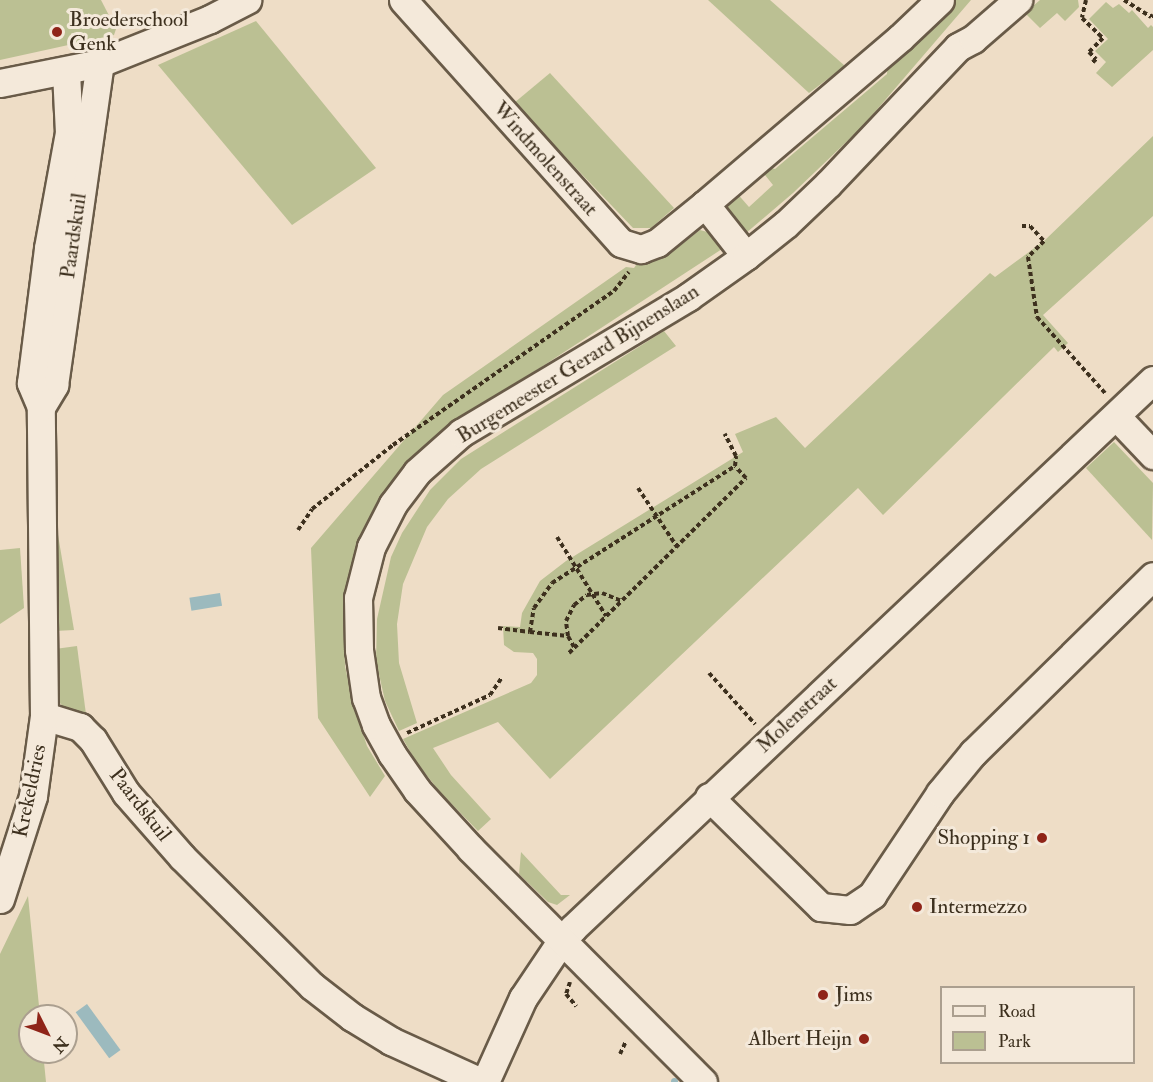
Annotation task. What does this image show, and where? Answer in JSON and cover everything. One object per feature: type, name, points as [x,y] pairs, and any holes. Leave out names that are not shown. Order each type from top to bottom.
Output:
[{"type":"street","points":[[0,83],[100,63],[210,19],[247,0]]},
{"type":"street","name":"Windmolenstraat","points":[[403,0],[621,243],[637,248]]},
{"type":"street","points":[[637,248],[641,249],[657,243],[705,204],[900,38],[940,0]]},
{"type":"street","name":"Burgemeester Gerard Bijnenslaan","points":[[958,48],[967,26],[990,0]]},
{"type":"street","name":"Burgemeester Gerard Bijnenslaan","points":[[703,1082],[417,790],[392,754],[376,725],[366,698],[359,650],[358,598],[371,547],[393,504],[417,472],[461,434],[688,297],[746,256],[786,224],[828,184],[958,48],[973,39],[1018,0]]},
{"type":"street","name":"Paardskuil","points":[[40,407],[54,385],[100,63]]},
{"type":"street","name":"Paardskuil","points":[[66,71],[69,133],[48,248],[31,383],[40,407],[44,716],[80,727],[93,740],[126,793],[182,857],[312,986],[352,1017],[391,1041],[483,1082]]},
{"type":"street","points":[[705,204],[746,256]]},
{"type":"street","name":"Molenstraat","points":[[483,1082],[523,998],[562,940],[709,797],[1122,422],[1153,380]]},
{"type":"street","points":[[1122,422],[1153,455]]},
{"type":"street","points":[[709,797],[821,907],[850,910],[872,895],[940,793],[973,753],[1153,576]]},
{"type":"street","name":"Krekeldries","points":[[0,899],[33,796],[44,716]]},
{"type":"path","points":[[1086,0],[1082,18],[1103,38],[1089,52],[1096,59],[1092,63]]},
{"type":"path","points":[[1124,0],[1151,17],[1153,15]]},
{"type":"path","points":[[1022,226],[1030,225],[1044,240],[1028,257],[1037,317],[1099,387]]},
{"type":"path","points":[[298,530],[312,509],[393,445],[614,291],[628,274],[637,248]]},
{"type":"path","points":[[569,653],[746,478],[735,466],[736,456],[725,434]]},
{"type":"path","points":[[530,632],[534,608],[552,583],[735,466]]},
{"type":"path","points":[[638,488],[677,547]]},
{"type":"path","points":[[557,537],[606,616]]},
{"type":"path","points":[[574,647],[567,636],[566,621],[574,605],[592,594],[602,593],[614,595],[622,601]]},
{"type":"path","points":[[498,628],[567,636]]},
{"type":"path","points":[[709,673],[754,723]]},
{"type":"path","points":[[401,735],[490,695],[502,677]]},
{"type":"path","points":[[570,982],[566,994],[576,1006]]},
{"type":"path","points":[[620,1054],[626,1041]]},
{"type":"green space","name":"Broederschool Genk","points":[[0,0],[101,0],[116,29],[114,35],[0,60]]},
{"type":"green space","points":[[708,0],[770,0],[845,66],[809,93]]},
{"type":"green space","points":[[950,0],[971,0],[862,127],[793,193],[746,233],[741,232],[727,210],[727,200],[735,191],[749,207],[773,185],[761,170],[764,166],[775,169],[887,74],[888,61]]},
{"type":"green space","points":[[1040,0],[1078,0],[1079,7],[1065,21],[1057,13],[1040,28],[1025,13]]},
{"type":"green space","points":[[1106,2],[1113,8],[1119,4],[1129,13],[1132,10],[1148,28],[1151,25],[1153,27],[1153,50],[1112,87],[1096,73],[1106,62],[1095,51],[1108,39],[1089,19]]},
{"type":"green space","points":[[256,21],[376,168],[292,225],[158,65]]},
{"type":"green space","points":[[550,73],[674,208],[651,228],[633,228],[514,103]]},
{"type":"green space","points":[[1153,136],[1153,216],[1043,315],[1068,343],[1058,352],[1054,347],[883,515],[858,488],[550,779],[498,722],[433,748],[451,775],[491,819],[478,831],[440,792],[416,762],[403,739],[531,683],[537,675],[537,659],[533,653],[514,652],[504,645],[503,626],[520,627],[522,613],[540,581],[566,561],[743,452],[735,434],[776,417],[805,448],[990,273],[995,277],[1044,241]]},
{"type":"green space","points":[[700,230],[711,233],[722,249],[442,432],[381,500],[348,576],[344,622],[345,666],[353,703],[367,746],[385,776],[370,797],[318,718],[311,548],[443,395],[626,267],[634,268],[641,258],[670,245],[676,249]]},
{"type":"green space","points":[[664,331],[676,346],[481,469],[448,499],[427,527],[403,584],[397,624],[399,663],[417,723],[399,731],[385,701],[376,661],[377,619],[391,557],[402,533],[430,490],[461,459]]},
{"type":"green space","points":[[1114,442],[1153,483],[1152,540],[1086,468]]},
{"type":"green space","points":[[53,529],[57,529],[74,630],[55,631]]},
{"type":"green space","points":[[20,548],[24,608],[0,624],[0,550]]},
{"type":"green space","points":[[77,646],[87,722],[66,710],[59,702],[55,649]]},
{"type":"green space","points":[[521,852],[561,895],[570,895],[557,905],[548,902],[519,874]]},
{"type":"green space","points":[[28,896],[39,1004],[18,1004],[18,1064],[44,1064],[46,1082],[0,1082],[0,954]]},
{"type":"water","points":[[220,593],[222,606],[191,611],[189,598]]},
{"type":"water","points":[[87,1004],[121,1050],[109,1058],[78,1015],[78,1011]]},
{"type":"place","name":"Broederschool Genk","points":[[57,32]]},
{"type":"place","name":"Shopping 1","points":[[1042,838]]},
{"type":"place","name":"Intermezzo","points":[[917,907]]},
{"type":"place","name":"Jims","points":[[823,995]]},
{"type":"place","name":"Albert Heijn","points":[[864,1039]]}]
